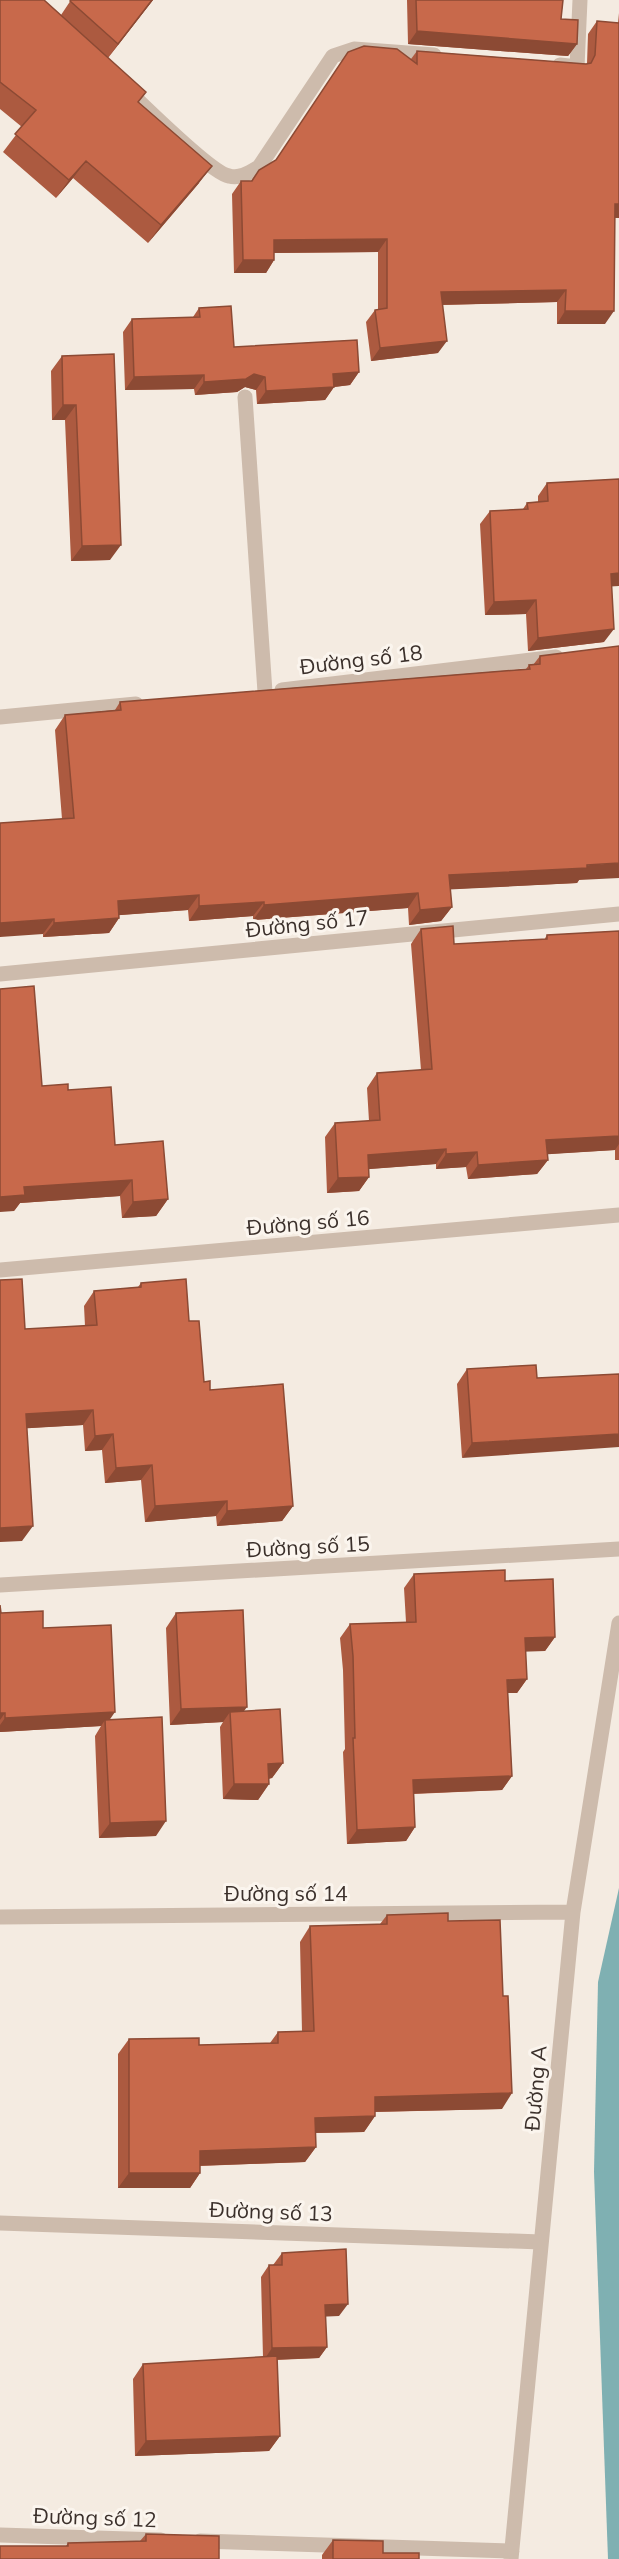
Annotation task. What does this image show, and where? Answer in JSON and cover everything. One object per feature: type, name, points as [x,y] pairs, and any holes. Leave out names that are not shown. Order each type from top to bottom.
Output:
[{"type":"street","points":[[542,64],[577,67],[580,0]]},
{"type":"street","points":[[114,78],[208,164],[227,176],[244,176],[259,167],[333,56],[354,49],[448,57]]},
{"type":"street","name":"Đường số 18","points":[[245,397],[259,692],[572,655]]},
{"type":"street","points":[[0,717],[150,702]]},
{"type":"street","name":"Đường số 17","points":[[0,974],[619,914]]},
{"type":"street","name":"Đường số 16","points":[[0,1270],[619,1215]]},
{"type":"street","name":"Đường số 15","points":[[0,1585],[619,1549]]},
{"type":"street","name":"Đường A","points":[[512,2555],[573,1912],[619,1623]]},
{"type":"street","name":"Đường số 14","points":[[0,1917],[573,1912]]},
{"type":"street","name":"Đường số 13","points":[[0,2223],[541,2242]]},
{"type":"street","name":"Đường số 12","points":[[0,2535],[512,2555]]},
{"type":"water","points":[[619,1888],[619,2559],[608,2559],[594,2172],[598,1982]]},
{"type":"building","points":[[0,0],[44,0],[146,92],[138,102],[212,166],[161,225],[86,161],[69,180],[15,134],[36,110],[0,82]]},
{"type":"building","points":[[71,0],[152,0],[118,44]]},
{"type":"building","points":[[416,0],[563,0],[561,19],[578,20],[577,44],[417,31]]},
{"type":"building","points":[[597,21],[619,23],[619,204],[615,204],[614,311],[565,311],[566,290],[441,292],[447,341],[380,348],[375,310],[387,308],[387,239],[274,240],[274,260],[243,260],[241,181],[252,181],[259,170],[276,160],[348,52],[364,46],[397,49],[417,64],[417,51],[586,64],[591,63],[595,55]]},
{"type":"building","points":[[231,306],[234,347],[357,340],[359,372],[333,374],[334,387],[266,391],[265,377],[254,374],[246,379],[204,382],[204,375],[134,377],[132,319],[200,317],[199,308]]},
{"type":"building","points":[[114,354],[121,545],[82,546],[76,405],[63,405],[62,356]]},
{"type":"building","points":[[619,479],[619,573],[611,574],[614,629],[538,638],[536,600],[494,602],[490,511],[528,509],[527,503],[548,501],[547,483]]},
{"type":"building","points":[[619,646],[619,863],[587,865],[587,868],[449,875],[452,907],[420,910],[418,893],[264,905],[264,902],[199,906],[199,895],[118,901],[119,918],[54,923],[54,919],[0,923],[0,823],[74,818],[65,715],[121,710],[120,702],[530,669],[529,665],[540,664],[540,656]]},
{"type":"building","points":[[453,926],[454,944],[547,939],[547,935],[619,931],[619,1136],[546,1140],[548,1160],[478,1165],[477,1152],[446,1154],[446,1149],[368,1155],[369,1177],[338,1178],[335,1123],[380,1120],[377,1073],[432,1069],[421,929]]},
{"type":"building","points":[[34,986],[42,1086],[68,1084],[68,1090],[111,1087],[115,1145],[163,1141],[168,1199],[133,1202],[132,1180],[24,1187],[25,1195],[0,1197],[0,989]]},
{"type":"building","points":[[22,1279],[25,1329],[97,1325],[94,1291],[141,1287],[141,1283],[186,1279],[189,1321],[199,1321],[204,1382],[210,1381],[210,1390],[283,1384],[293,1506],[227,1511],[227,1501],[155,1506],[152,1465],[116,1468],[113,1434],[95,1436],[93,1410],[26,1414],[33,1526],[0,1528],[0,1280]]},
{"type":"building","points":[[536,1365],[537,1378],[619,1374],[619,1434],[472,1443],[467,1369]]},
{"type":"building","points":[[505,1570],[505,1581],[553,1579],[555,1637],[525,1638],[527,1679],[507,1680],[512,1776],[413,1780],[415,1827],[357,1830],[353,1738],[355,1738],[353,1656],[350,1624],[416,1622],[414,1574]]},
{"type":"building","points":[[0,1605],[1,1613],[43,1611],[43,1628],[111,1625],[115,1712],[5,1718],[5,1713],[0,1713]]},
{"type":"building","points":[[243,1610],[247,1707],[181,1709],[176,1613]]},
{"type":"building","points":[[280,1709],[283,1763],[268,1764],[269,1784],[234,1784],[230,1712]]},
{"type":"building","points":[[162,1717],[166,1821],[110,1823],[105,1720]]},
{"type":"building","points":[[448,1913],[448,1921],[500,1920],[503,1996],[508,1996],[512,2093],[375,2097],[375,2116],[315,2118],[316,2147],[200,2151],[200,2173],[129,2173],[129,2039],[199,2038],[199,2045],[278,2043],[278,2032],[314,2031],[310,1926],[387,1924],[387,1915]]},
{"type":"building","points":[[346,2249],[348,2304],[325,2305],[327,2347],[272,2348],[269,2265],[282,2265],[282,2253]]},
{"type":"building","points":[[277,2356],[280,2436],[146,2441],[143,2364]]},
{"type":"building","points":[[146,2534],[219,2536],[219,2559],[0,2559],[0,2546],[68,2546],[68,2543],[146,2541]]},
{"type":"building","points":[[333,2540],[383,2541],[383,2553],[419,2553],[419,2559],[333,2559]]}]
